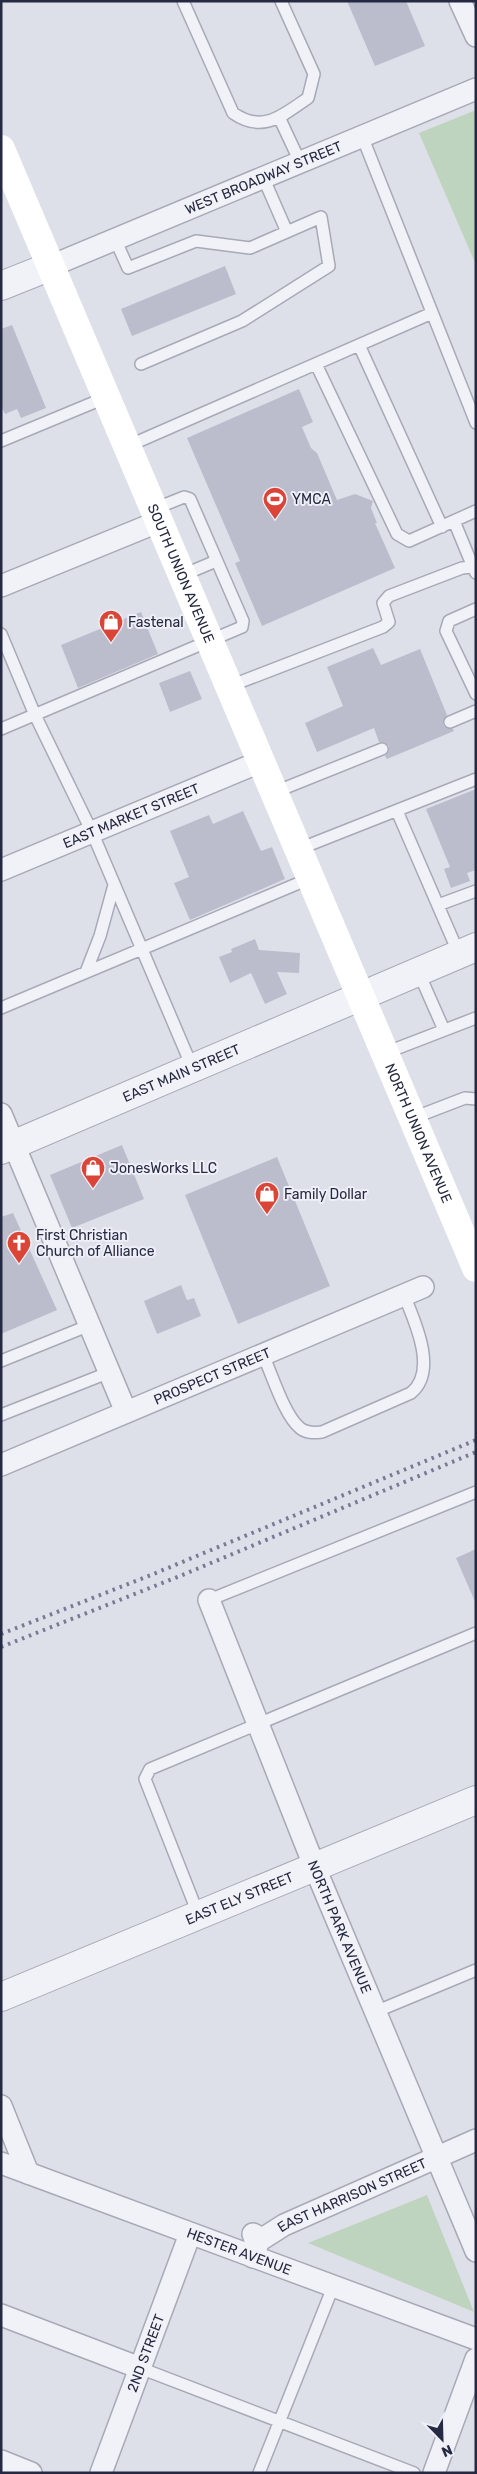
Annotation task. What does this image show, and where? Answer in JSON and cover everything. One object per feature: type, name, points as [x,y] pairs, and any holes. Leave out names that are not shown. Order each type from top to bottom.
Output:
[{"type":"main road","name":"SOUTH UNION AVENUE","points":[[1,148],[362,997]]},
{"type":"main road","name":"NORTH UNION AVENUE","points":[[362,997],[476,1268]]},
{"type":"street","points":[[460,1],[476,36]]},
{"type":"street","name":"WEST BROADWAY STREET","points":[[51,266],[476,89]]},
{"type":"street","points":[[1,286],[51,266]]},
{"type":"street","points":[[1,586],[157,515]]},
{"type":"street","name":"EAST MARKET STREET","points":[[1,870],[262,760]]},
{"type":"street","name":"EAST MAIN STREET","points":[[8,1147],[467,951]]},
{"type":"street","points":[[1,1114],[8,1147],[90,1325],[126,1412]]},
{"type":"street","name":"PROSPECT STREET","points":[[1,1464],[413,1291]]},
{"type":"street","name":"NORTH PARK AVENUE","points":[[209,1600],[315,1868],[476,2251]]},
{"type":"street","name":"EAST ELY STREET","points":[[1,1998],[476,1800]]},
{"type":"street","points":[[1,2106],[28,2173]]},
{"type":"street","name":"EAST HARRISON STREET","points":[[253,2257],[257,2246],[253,2234],[262,2239],[284,2226],[476,2140]]},
{"type":"street","name":"HESTER AVENUE","points":[[1,2163],[476,2340]]},
{"type":"street","name":"2ND STREET","points":[[101,2473],[190,2234]]},
{"type":"street","points":[[1,2315],[140,2368]]},
{"type":"street","points":[[434,2473],[476,2359]]},
{"type":"street","points":[[4,2466],[31,2473]]},
{"type":"lane","points":[[184,1],[233,113],[243,120],[272,122],[308,98],[314,74],[281,1]]},
{"type":"lane","points":[[279,117],[300,162]]},
{"type":"lane","points":[[362,136],[476,424]]},
{"type":"lane","points":[[263,177],[287,232]]},
{"type":"lane","points":[[116,239],[128,268],[196,241],[250,248],[321,217],[329,266],[242,320],[141,364]]},
{"type":"lane","points":[[128,446],[432,313]]},
{"type":"lane","points":[[359,345],[442,526]]},
{"type":"lane","points":[[316,364],[397,534],[410,541],[476,511]]},
{"type":"lane","points":[[1,441],[106,396]]},
{"type":"lane","points":[[1,729],[211,642],[242,627],[243,621],[190,499],[184,497],[157,515]]},
{"type":"lane","points":[[454,521],[474,570]]},
{"type":"lane","points":[[183,575],[216,561]]},
{"type":"lane","points":[[230,686],[383,627],[389,622],[384,603],[389,596],[462,568],[474,570]]},
{"type":"lane","points":[[476,609],[449,621],[446,630],[476,694]]},
{"type":"lane","points":[[1,634],[35,715],[92,832],[140,949],[193,1069]]},
{"type":"lane","points":[[450,722],[476,710]]},
{"type":"lane","points":[[275,792],[382,749]]},
{"type":"lane","points":[[299,849],[476,779]]},
{"type":"lane","points":[[397,811],[438,905],[467,951]]},
{"type":"lane","points":[[1,1008],[312,878]]},
{"type":"lane","points":[[86,972],[102,929],[114,886]]},
{"type":"lane","points":[[438,905],[476,891]]},
{"type":"lane","points":[[418,971],[444,1030]]},
{"type":"lane","points":[[385,1053],[476,1018]]},
{"type":"lane","points":[[413,1118],[465,1098],[476,1099]]},
{"type":"lane","points":[[263,1354],[288,1412],[299,1427],[309,1433],[322,1432],[411,1393],[419,1386],[424,1377],[421,1339],[413,1291]]},
{"type":"lane","points":[[1,1361],[90,1325]]},
{"type":"lane","points":[[1,1415],[110,1372]]},
{"type":"lane","points":[[209,1600],[476,1492]]},
{"type":"lane","points":[[199,1916],[145,1779],[150,1769],[476,1633]]},
{"type":"lane","points":[[375,2012],[476,1970]]},
{"type":"lane","points":[[259,2473],[278,2421],[333,2287]]},
{"type":"lane","points":[[140,2368],[414,2473]]},
{"type":"green space","points":[[476,110],[476,265],[419,133]]},
{"type":"green space","points":[[427,2195],[474,2312],[308,2243]]},
{"type":"building","points":[[347,1],[406,1],[425,46],[375,66]]},
{"type":"building","points":[[225,266],[236,294],[132,336],[121,309]]},
{"type":"building","points":[[12,325],[46,408],[21,418],[17,409],[5,414],[1,406],[1,329]]},
{"type":"building","points":[[299,389],[313,422],[302,427],[311,448],[317,453],[337,500],[355,494],[373,501],[371,508],[377,523],[375,523],[395,568],[262,626],[235,563],[240,561],[187,438]]},
{"type":"building","points":[[141,612],[158,654],[78,688],[61,645]]},
{"type":"building","points":[[373,648],[381,665],[420,649],[447,715],[443,725],[454,731],[387,759],[385,756],[389,751],[389,746],[384,742],[379,742],[374,728],[317,752],[305,723],[343,706],[327,667]]},
{"type":"building","points":[[190,671],[202,699],[170,712],[159,683]]},
{"type":"building","points":[[476,789],[476,870],[467,873],[470,881],[451,888],[444,869],[450,867],[426,809]]},
{"type":"building","points":[[243,811],[261,851],[272,847],[285,879],[190,920],[174,883],[189,877],[170,831],[209,815],[213,824]]},
{"type":"building","points":[[255,939],[259,950],[300,953],[299,973],[277,972],[287,994],[265,1004],[251,973],[230,983],[219,957],[232,952],[231,949]]},
{"type":"building","points":[[122,1145],[144,1199],[72,1228],[50,1175]]},
{"type":"building","points":[[277,1157],[330,1286],[238,1324],[185,1195]]},
{"type":"building","name":"First Christian Church of Alliance","points":[[13,1213],[57,1310],[1,1334],[1,1217]]},
{"type":"building","points":[[181,1285],[187,1300],[194,1298],[201,1316],[157,1334],[144,1301]]},
{"type":"building","points":[[476,1549],[476,1604],[456,1558]]},
{"type":"railway","points":[[1,1634],[151,1575],[476,1440]]},
{"type":"railway","points":[[1,1647],[180,1576],[476,1452]]},
{"type":"place","name":"YMCA","points":[[275,520]]},
{"type":"place","name":"Fastenal","points":[[111,643]]},
{"type":"place","name":"JonesWorks LLC","points":[[93,1189]]},
{"type":"place","name":"Family Dollar","points":[[267,1215]]},
{"type":"place","name":"First Christian Church of Alliance","points":[[19,1264]]}]
